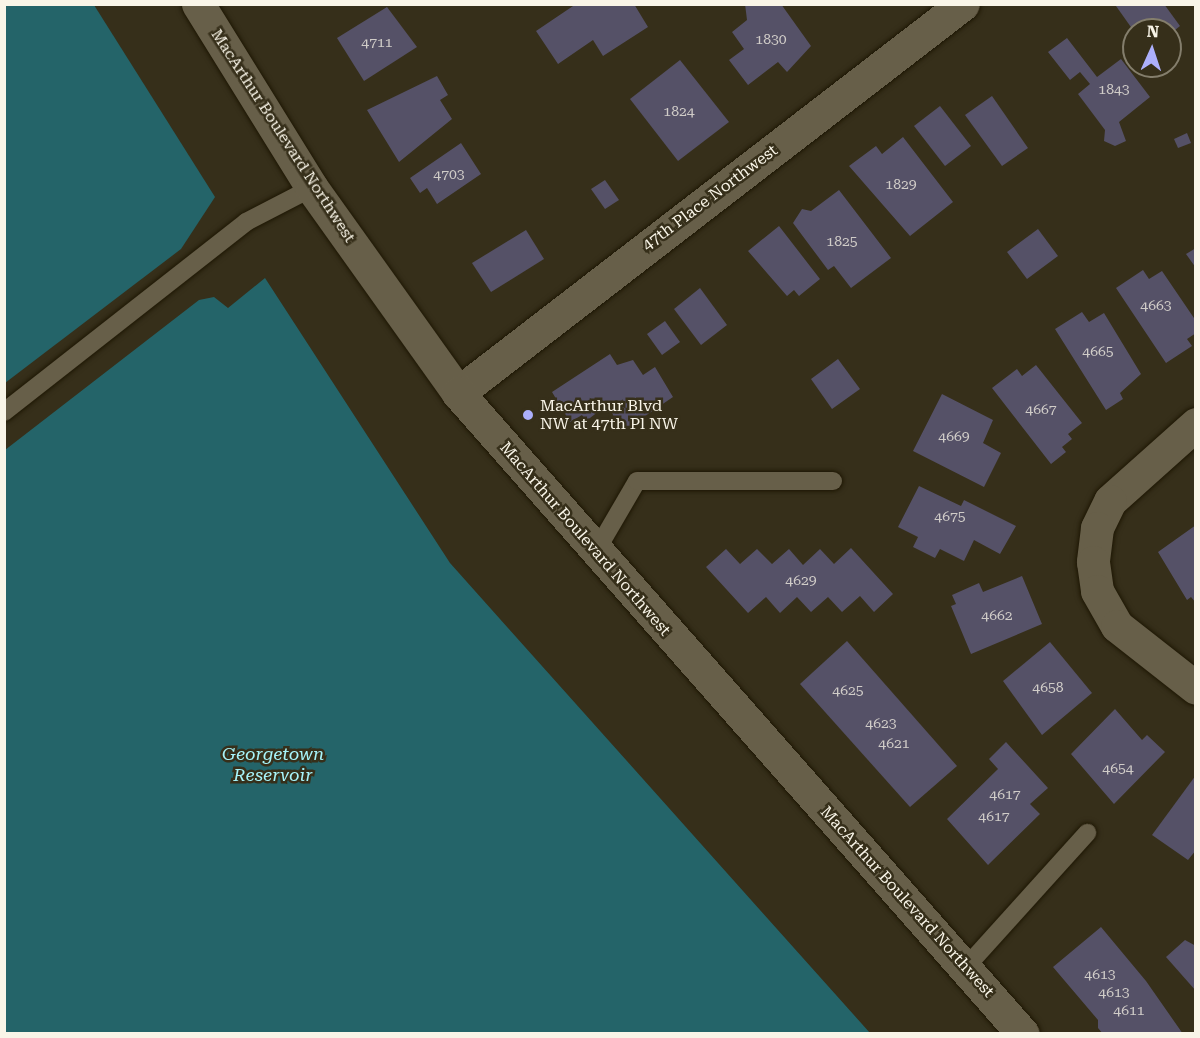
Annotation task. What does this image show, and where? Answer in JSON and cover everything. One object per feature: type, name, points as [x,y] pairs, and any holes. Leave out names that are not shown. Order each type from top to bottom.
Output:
[{"type":"main road","name":"MacArthur Boulevard Northwest","points":[[198,4],[312,188],[458,393],[595,553],[966,967],[1023,1034]]},
{"type":"main road","name":"47th Place Northwest","points":[[458,393],[963,4]]},
{"type":"main road","points":[[1196,424],[1110,501],[1097,528],[1093,562],[1097,591],[1116,626],[1196,688]]},
{"type":"lane","points":[[4,412],[246,222],[312,188]]},
{"type":"lane","points":[[595,553],[637,481],[833,481]]},
{"type":"lane","points":[[966,967],[1087,833]]},
{"type":"water","points":[[4,5],[94,5],[215,197],[181,249],[5,383]]},
{"type":"water","name":"Georgetown Reservoir","points":[[265,278],[450,563],[870,1033],[5,1033],[5,450],[199,300],[214,297],[228,308]]},
{"type":"building","points":[[576,4],[634,4],[648,27],[603,56],[593,40],[558,64],[536,31]]},
{"type":"building","points":[[745,4],[781,4],[811,46],[787,72],[778,62],[748,85],[729,60],[744,49],[732,32],[747,20]]},
{"type":"building","points":[[1164,4],[1174,18],[1124,18],[1116,6]]},
{"type":"building","points":[[387,7],[417,47],[364,81],[337,38]]},
{"type":"building","points":[[1067,38],[1097,77],[1121,59],[1122,78],[1136,78],[1150,97],[1119,122],[1126,141],[1115,146],[1104,141],[1105,130],[1078,94],[1090,84],[1080,72],[1070,80],[1048,52]]},
{"type":"building","points":[[680,60],[729,122],[678,161],[630,99]]},
{"type":"building","points":[[437,76],[448,95],[440,100],[452,119],[399,162],[367,110]]},
{"type":"building","points":[[992,96],[1028,148],[1002,166],[965,115]]},
{"type":"building","points":[[940,106],[971,146],[945,166],[914,126]]},
{"type":"building","points":[[1187,133],[1191,143],[1178,148],[1174,139]]},
{"type":"building","points":[[903,137],[953,202],[910,236],[849,166],[876,146],[882,154]]},
{"type":"building","points":[[461,143],[481,174],[437,204],[427,188],[420,193],[410,178]]},
{"type":"building","points":[[605,180],[619,200],[605,209],[591,189]]},
{"type":"building","points":[[839,190],[891,258],[851,288],[834,266],[828,270],[793,223],[802,209],[811,211]]},
{"type":"building","points":[[779,226],[820,279],[799,296],[794,290],[787,296],[748,251]]},
{"type":"building","points":[[1038,229],[1058,256],[1027,279],[1007,252]]},
{"type":"building","points":[[526,230],[544,259],[491,292],[472,263]]},
{"type":"building","points":[[1196,248],[1196,268],[1186,254]]},
{"type":"building","points":[[1143,270],[1149,279],[1162,271],[1196,321],[1196,333],[1187,339],[1192,346],[1166,363],[1116,288]]},
{"type":"building","points":[[700,288],[727,325],[701,345],[674,309]]},
{"type":"building","points":[[1082,312],[1089,322],[1104,313],[1141,374],[1120,393],[1123,399],[1106,410],[1055,329]]},
{"type":"building","points":[[665,321],[680,342],[662,355],[647,334]]},
{"type":"building","points":[[610,354],[617,365],[633,360],[643,375],[655,367],[673,397],[623,431],[607,405],[586,421],[582,415],[570,422],[552,392]]},
{"type":"building","points":[[838,359],[860,389],[832,409],[811,379]]},
{"type":"building","points":[[1036,365],[1082,423],[1068,434],[1072,439],[1062,447],[1066,452],[1051,464],[992,388],[1017,369],[1022,376]]},
{"type":"building","points":[[942,394],[993,420],[983,443],[1001,453],[984,487],[913,451]]},
{"type":"building","points":[[919,486],[961,506],[964,500],[1016,526],[1000,554],[974,540],[964,561],[940,549],[935,558],[913,547],[918,537],[898,527]]},
{"type":"building","points":[[1196,525],[1196,603],[1191,597],[1187,600],[1158,552]]},
{"type":"building","points":[[851,548],[893,594],[874,612],[860,596],[842,612],[828,597],[811,612],[797,597],[780,613],[766,597],[748,613],[706,567],[726,549],[740,564],[757,549],[772,564],[789,549],[803,565],[820,549],[834,564]]},
{"type":"building","points":[[1022,576],[1042,624],[971,654],[951,606],[956,604],[952,595],[979,583],[983,592]]},
{"type":"building","points":[[847,641],[957,766],[910,807],[800,684]]},
{"type":"building","points":[[1050,642],[1092,693],[1042,735],[1003,681]]},
{"type":"building","points":[[1115,709],[1142,740],[1147,735],[1165,752],[1114,804],[1071,754]]},
{"type":"building","points":[[1006,742],[1048,788],[1030,804],[1040,814],[988,865],[947,819],[998,769],[989,759]]},
{"type":"building","points":[[1196,775],[1196,850],[1188,860],[1152,835]]},
{"type":"building","points":[[1101,927],[1146,981],[1183,1034],[1103,1034],[1098,1028],[1098,1020],[1053,967]]},
{"type":"building","points":[[1185,940],[1196,946],[1196,991],[1166,957]]},
{"type":"place","name":"MacArthur Blvd NW at 47th Pl NW","points":[[528,415]]}]
